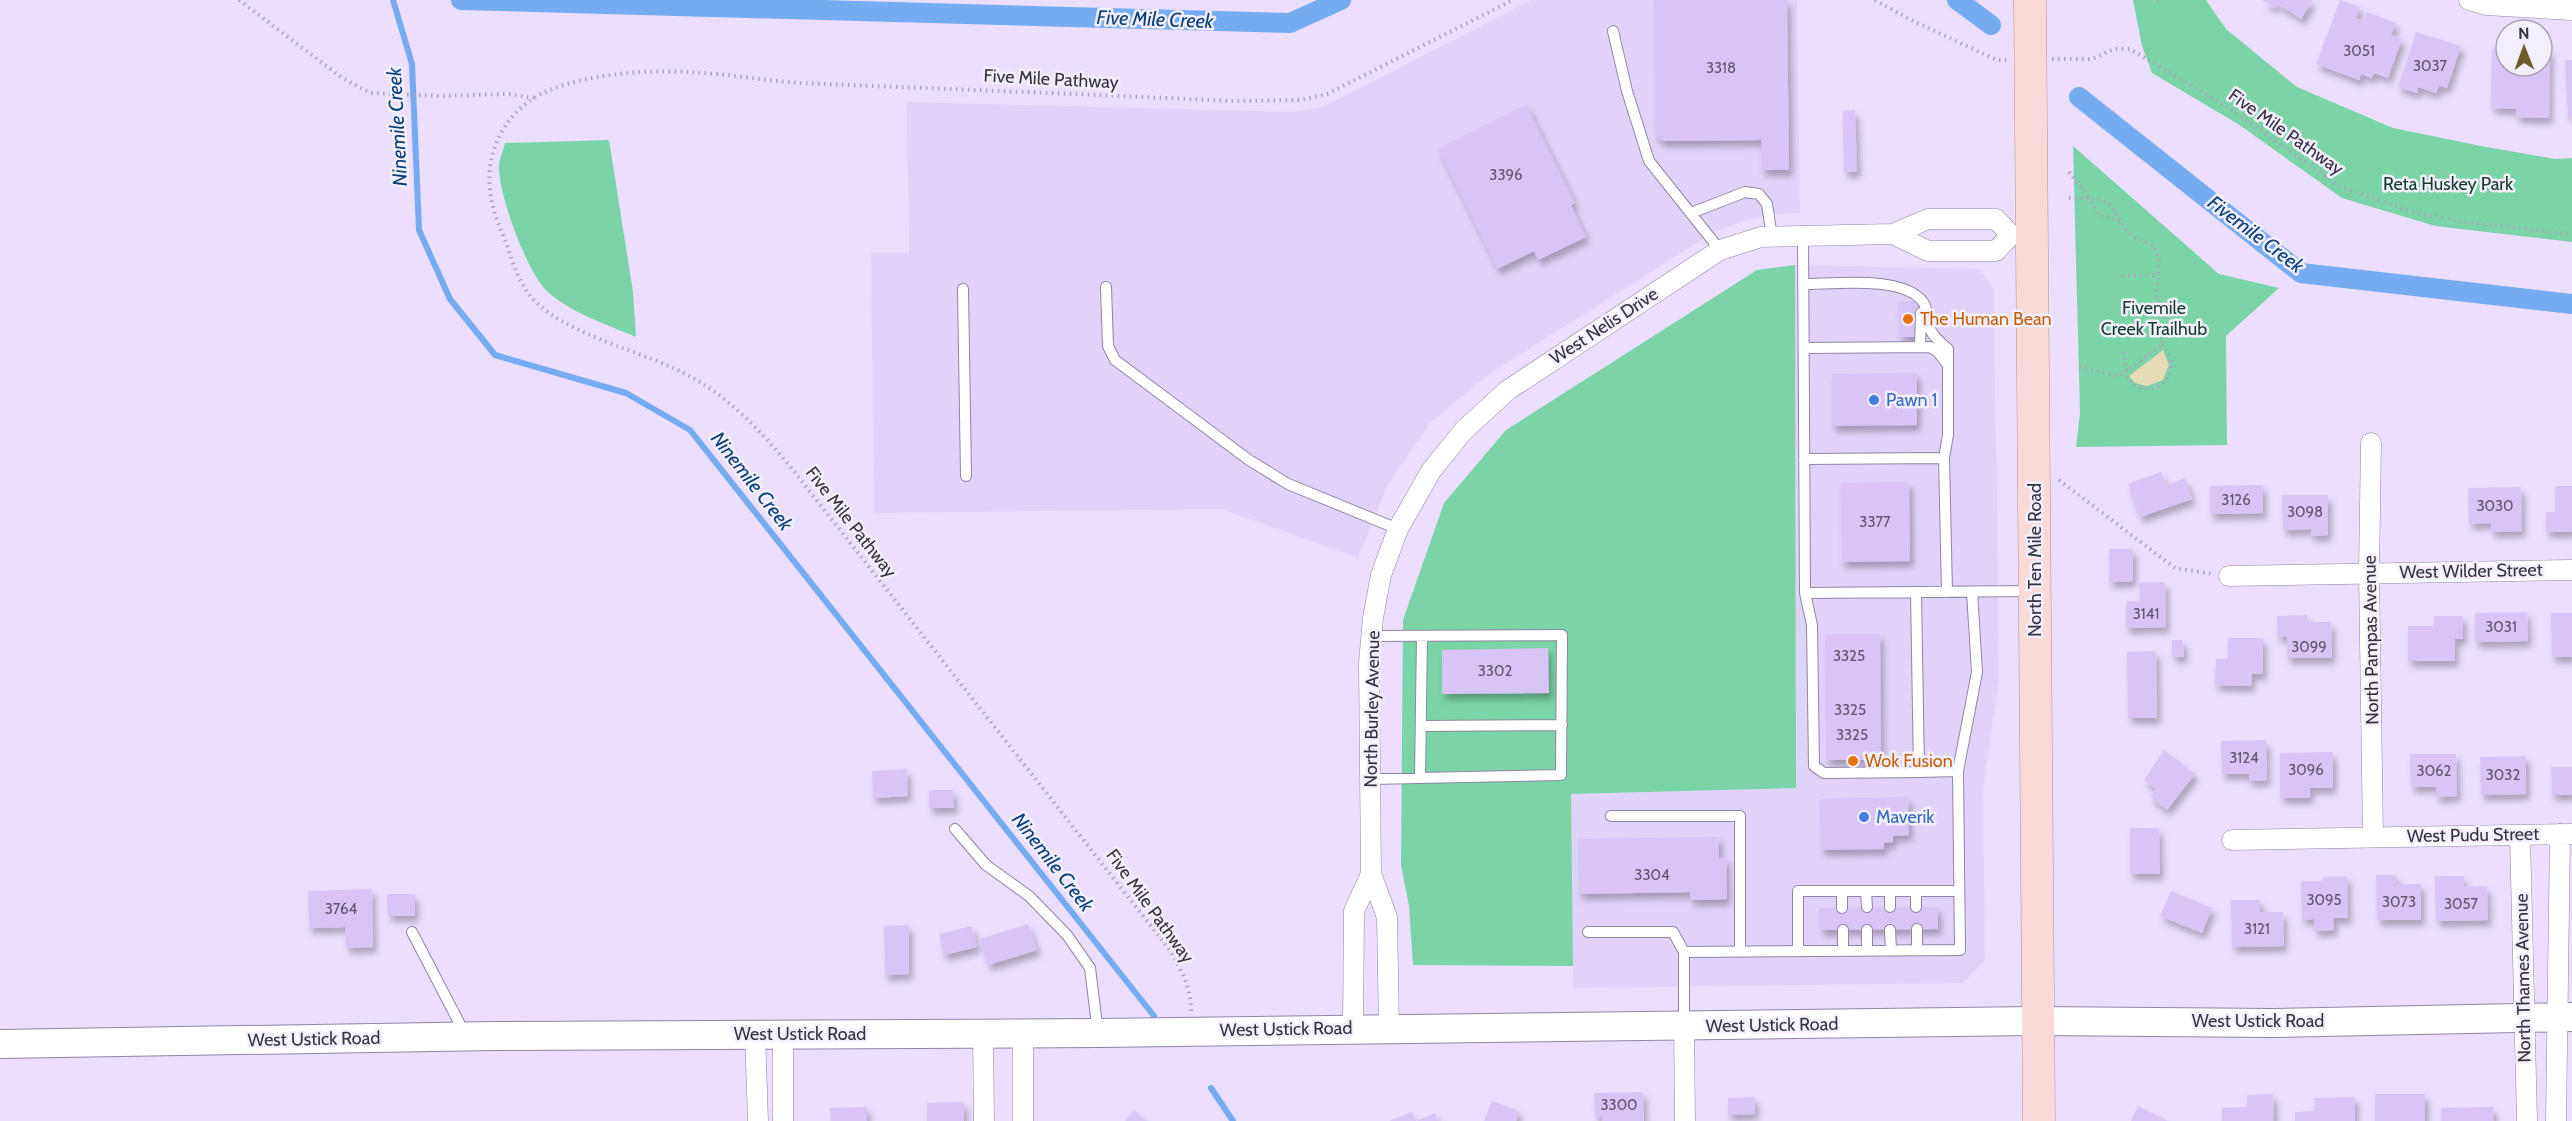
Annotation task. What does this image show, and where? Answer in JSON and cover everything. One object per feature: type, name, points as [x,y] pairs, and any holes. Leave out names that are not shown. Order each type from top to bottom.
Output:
[{"type":"main road","name":"North Ten Mile Road","points":[[2030,0],[2022,235],[2034,468],[2039,1121]]},
{"type":"main road","name":"West Ustick Road","points":[[0,1044],[467,1036],[1023,1033],[2038,1021],[2271,1023],[2565,1017]]},
{"type":"street","points":[[2469,0],[2486,5],[2572,10]]},
{"type":"street","name":"West Nelis Drive","points":[[1394,538],[1431,471],[1464,430],[1508,390],[1720,250],[1761,237],[1803,234],[1893,234],[1928,219],[1996,219],[2022,235],[1995,251],[1928,251],[1893,234]]},
{"type":"street","name":"North Pampas Avenue","points":[[2371,443],[2369,572],[2373,837]]},
{"type":"street","name":"North Burley Avenue","points":[[1389,1028],[1387,917],[1371,874],[1370,779],[1372,636],[1381,575],[1394,538]]},
{"type":"street","name":"West Wilder Street","points":[[2229,576],[2572,570]]},
{"type":"street","name":"West Pudu Street","points":[[2232,840],[2566,834]]},
{"type":"street","name":"North Thames Avenue","points":[[2556,1121],[2565,1017],[2566,834]]},
{"type":"street","name":"North Thames Avenue","points":[[2520,835],[2527,1121]]},
{"type":"street","name":"North Burley Avenue","points":[[1353,1028],[1354,911],[1371,874]]},
{"type":"street","points":[[1684,1026],[1685,1121]]},
{"type":"street","points":[[982,1033],[984,1121]]},
{"type":"street","points":[[1023,1033],[1023,1121]]},
{"type":"street","points":[[758,1121],[769,1034]]},
{"type":"street","points":[[769,1034],[783,1121]]},
{"type":"lane","points":[[1613,31],[1627,92],[1649,161],[1720,250]]},
{"type":"lane","points":[[1691,213],[1745,192],[1759,194],[1767,204],[1772,237]]},
{"type":"lane","points":[[1803,234],[1805,593],[1812,625],[1814,766],[1824,773],[1958,771]]},
{"type":"lane","points":[[1803,284],[1902,286],[1917,294],[1927,307],[1928,323],[1933,334],[1948,349],[1948,435],[1944,458],[1947,592]]},
{"type":"lane","points":[[1106,287],[1108,346],[1115,360],[1249,460],[1288,484],[1394,538]]},
{"type":"lane","points":[[963,289],[966,476]]},
{"type":"lane","points":[[1917,294],[1922,333],[1920,346]]},
{"type":"lane","points":[[1804,348],[1930,347],[1938,352],[1947,364]]},
{"type":"lane","points":[[1804,459],[1944,458]]},
{"type":"lane","points":[[1805,593],[2035,591]]},
{"type":"lane","points":[[1916,592],[1919,772]]},
{"type":"lane","points":[[1684,952],[1960,950],[1958,771],[1977,672],[1972,592]]},
{"type":"lane","points":[[1370,779],[1562,775],[1562,635],[1372,636]]},
{"type":"lane","points":[[1420,777],[1422,636]]},
{"type":"lane","points":[[1421,726],[1562,725]]},
{"type":"lane","points":[[1611,816],[1740,816],[1740,951]]},
{"type":"lane","points":[[955,829],[986,865],[1029,896],[1067,935],[1090,968],[1098,1032]]},
{"type":"lane","points":[[1798,951],[1798,891],[1959,891]]},
{"type":"lane","points":[[1842,891],[1842,908]]},
{"type":"lane","points":[[1866,891],[1867,907]]},
{"type":"lane","points":[[1890,891],[1890,907]]},
{"type":"lane","points":[[1916,892],[1916,907]]},
{"type":"lane","points":[[1917,929],[1917,950]]},
{"type":"lane","points":[[1843,930],[1843,950]]},
{"type":"lane","points":[[1867,930],[1867,950]]},
{"type":"lane","points":[[1890,930],[1891,950]]},
{"type":"lane","points":[[412,932],[467,1036]]},
{"type":"lane","points":[[1588,932],[1673,932],[1684,952],[1684,1026]]},
{"type":"path","points":[[239,0],[341,77],[370,93],[441,96],[507,93],[534,98]]},
{"type":"path","name":"Five Mile Pathway","points":[[1191,1031],[1191,995],[1183,972],[1169,949],[789,465],[753,423],[724,398],[692,378],[661,362],[574,327],[548,312],[528,293],[512,260],[495,212],[490,189],[490,164],[495,142],[506,123],[534,98],[552,88],[613,75],[679,72],[798,83],[1230,101],[1301,100],[1327,93],[1513,0]]},
{"type":"path","points":[[1875,0],[1911,20],[1997,60]]},
{"type":"path","name":"Five Mile Pathway","points":[[2067,59],[2092,59],[2114,49],[2130,49],[2220,102],[2339,186],[2390,204],[2463,222],[2572,234]]},
{"type":"path","points":[[2069,172],[2098,214],[2121,221]]},
{"type":"path","points":[[2069,198],[2099,199],[2113,207],[2133,236],[2154,246],[2158,259],[2156,298],[2167,328],[2162,345],[2126,373],[2114,376],[2090,367],[2076,366]]},
{"type":"path","points":[[2122,276],[2156,275]]},
{"type":"path","points":[[2123,352],[2128,379],[2138,387],[2151,389],[2162,384],[2169,375],[2172,363],[2168,352],[2162,345]]},
{"type":"path","points":[[2034,468],[2055,477],[2175,568],[2229,576]]},
{"type":"shaded area","points":[[1532,0],[1797,0],[1800,213],[1774,214],[1746,220],[1714,232],[1489,374],[1430,423],[1388,484],[1358,558],[1222,509],[874,513],[871,253],[909,253],[907,102],[1291,112],[1323,107]]},
{"type":"shaded area","points":[[1795,265],[1980,269],[1994,290],[1999,678],[1983,788],[1985,961],[1963,983],[1573,988],[1571,794],[1796,788]]},
{"type":"green space","name":"Reta Huskey Park","points":[[2133,0],[2206,0],[2226,29],[2297,87],[2393,128],[2555,159],[2572,158],[2572,242],[2435,226],[2342,198],[2238,124],[2152,73],[2142,46]]},
{"type":"green space","points":[[609,140],[633,292],[636,337],[569,307],[549,293],[541,284],[532,271],[516,236],[504,199],[499,170],[505,143]]},
{"type":"green space","name":"Fivemile Creek Trailhub","points":[[2073,146],[2219,274],[2279,288],[2226,336],[2227,445],[2076,447],[2080,413]]},
{"type":"green space","points":[[1795,265],[1796,788],[1571,794],[1573,966],[1413,965],[1409,906],[1401,865],[1403,620],[1444,503],[1506,430],[1757,270]]},
{"type":"sand","points":[[2163,350],[2169,365],[2163,380],[2147,386],[2135,383],[2129,376]]},
{"type":"building","points":[[1654,0],[1787,0],[1789,170],[1762,170],[1761,140],[1662,141],[1655,135]]},
{"type":"building","points":[[2262,0],[2313,0],[2301,19],[2277,3],[2274,8]]},
{"type":"building","points":[[2340,0],[2360,7],[2356,18],[2364,21],[2367,12],[2396,23],[2391,35],[2402,39],[2388,78],[2374,73],[2371,78],[2361,74],[2359,80],[2316,64]]},
{"type":"building","points":[[2416,32],[2461,46],[2447,88],[2439,86],[2436,93],[2418,87],[2417,93],[2398,87]]},
{"type":"building","points":[[2492,49],[2494,49],[2494,78],[2550,78],[2549,118],[2516,117],[2516,109],[2491,108]]},
{"type":"building","points":[[2565,60],[2572,60],[2572,117],[2568,117]]},
{"type":"building","points":[[1526,104],[1575,203],[1571,205],[1586,237],[1538,260],[1534,251],[1497,269],[1438,148]]},
{"type":"building","points":[[1855,110],[1857,172],[1844,172],[1843,111]]},
{"type":"building","name":"The Human Bean","points":[[1898,301],[1917,301],[1917,337],[1899,337]]},
{"type":"building","name":"Pawn 1","points":[[1917,373],[1917,425],[1832,426],[1832,374]]},
{"type":"building","points":[[2161,472],[2166,485],[2185,478],[2192,499],[2140,517],[2128,484]]},
{"type":"building","points":[[1909,482],[1910,561],[1842,562],[1841,483]]},
{"type":"building","points":[[2263,485],[2263,513],[2210,514],[2210,486]]},
{"type":"building","points":[[2555,486],[2572,486],[2572,532],[2546,532],[2546,512],[2555,512]]},
{"type":"building","points":[[2521,487],[2522,531],[2491,532],[2491,523],[2469,524],[2468,488]]},
{"type":"building","points":[[2282,495],[2328,495],[2328,535],[2311,536],[2311,529],[2283,530]]},
{"type":"building","points":[[2109,549],[2133,549],[2133,581],[2109,582]]},
{"type":"building","points":[[2165,582],[2166,627],[2126,628],[2126,601],[2140,601],[2139,583]]},
{"type":"building","points":[[2527,612],[2528,641],[2475,642],[2475,613]]},
{"type":"building","points":[[2551,613],[2572,613],[2572,657],[2552,657]]},
{"type":"building","points":[[2307,615],[2307,622],[2331,622],[2332,658],[2287,658],[2287,636],[2277,637],[2277,616]]},
{"type":"building","points":[[2434,616],[2463,616],[2463,639],[2455,639],[2455,661],[2408,661],[2408,626],[2434,626]]},
{"type":"building","points":[[1825,634],[1880,634],[1881,760],[1826,760]]},
{"type":"building","points":[[2228,638],[2263,638],[2263,674],[2252,674],[2251,686],[2215,685],[2216,659],[2228,659]]},
{"type":"building","points":[[2172,640],[2183,640],[2184,657],[2172,657]]},
{"type":"building","points":[[1548,648],[1549,693],[1442,694],[1442,650]]},
{"type":"building","points":[[2156,651],[2157,718],[2128,718],[2127,652]]},
{"type":"building","points":[[2266,740],[2267,780],[2249,781],[2249,774],[2222,774],[2221,741]]},
{"type":"building","points":[[2164,750],[2195,774],[2167,810],[2150,797],[2156,789],[2144,780]]},
{"type":"building","points":[[2333,752],[2333,788],[2310,788],[2310,798],[2280,798],[2280,753]]},
{"type":"building","points":[[2410,754],[2456,754],[2457,796],[2436,797],[2436,787],[2411,787]]},
{"type":"building","points":[[2526,756],[2526,794],[2481,795],[2480,757]]},
{"type":"building","points":[[2551,767],[2572,767],[2572,795],[2552,795]]},
{"type":"building","points":[[907,769],[908,796],[873,798],[872,771]]},
{"type":"building","points":[[929,790],[953,790],[954,808],[929,808]]},
{"type":"building","name":"Maverik","points":[[1908,797],[1909,835],[1893,836],[1893,842],[1884,843],[1884,849],[1821,850],[1820,799]]},
{"type":"building","points":[[2130,828],[2159,828],[2160,874],[2130,874]]},
{"type":"building","points":[[1719,837],[1719,858],[1726,857],[1727,899],[1690,900],[1690,892],[1579,894],[1578,839]]},
{"type":"building","points":[[2376,875],[2396,875],[2396,884],[2421,884],[2421,920],[2377,920]]},
{"type":"building","points":[[2347,876],[2348,918],[2334,918],[2334,930],[2314,931],[2314,919],[2302,920],[2301,881],[2323,881],[2323,877]]},
{"type":"building","points":[[2435,876],[2464,876],[2464,887],[2487,886],[2488,920],[2436,921]]},
{"type":"building","points":[[372,889],[373,947],[346,948],[345,927],[309,928],[308,891]]},
{"type":"building","points":[[2171,891],[2212,908],[2202,933],[2160,916]]},
{"type":"building","points":[[387,894],[415,894],[415,916],[388,916]]},
{"type":"building","points":[[2231,900],[2260,900],[2260,912],[2283,912],[2284,946],[2232,947]]},
{"type":"building","points":[[1938,907],[1938,929],[1820,930],[1819,908]]},
{"type":"building","points":[[1028,924],[1037,950],[988,965],[980,939]]},
{"type":"building","points":[[909,925],[909,974],[885,975],[884,926]]},
{"type":"building","points":[[972,926],[977,947],[944,955],[939,934]]},
{"type":"building","points":[[1643,1092],[1644,1121],[1602,1121],[1602,1117],[1595,1117],[1594,1093]]},
{"type":"building","points":[[2273,1094],[2274,1121],[2222,1121],[2222,1108],[2247,1107],[2247,1095]]},
{"type":"building","points":[[2375,1094],[2425,1094],[2425,1121],[2375,1121]]},
{"type":"building","points":[[1755,1097],[1755,1114],[1728,1115],[1728,1098]]},
{"type":"building","points":[[2355,1097],[2355,1121],[2295,1121],[2295,1112],[2315,1111],[2314,1098]]},
{"type":"building","points":[[1492,1101],[1519,1111],[1516,1121],[1484,1121]]},
{"type":"building","points":[[964,1102],[964,1121],[927,1121],[927,1103]]},
{"type":"building","points":[[2138,1106],[2168,1121],[2131,1121]]},
{"type":"building","points":[[867,1107],[867,1121],[831,1121],[830,1108]]},
{"type":"building","points":[[2493,1107],[2494,1121],[2441,1121],[2441,1108]]},
{"type":"building","points":[[1134,1110],[1146,1121],[1125,1121]]},
{"type":"building","points":[[1412,1112],[1415,1121],[1389,1121]]},
{"type":"building","points":[[1435,1113],[1438,1121],[1416,1121]]},
{"type":"waterway","name":"Ninemile Creek","points":[[393,0],[412,64],[419,230],[450,299],[495,355],[626,393],[690,430],[1154,1016]]},
{"type":"waterway","name":"Five Mile Creek","points":[[461,0],[1290,23],[1341,0]]},
{"type":"waterway","name":"Five Mile Creek","points":[[1957,0],[1991,25]]},
{"type":"waterway","name":"Fivemile Creek","points":[[2079,97],[2301,273],[2572,304]]},
{"type":"waterway","name":"Ninemile Creek","points":[[1211,1088],[1233,1121]]},
{"type":"place","name":"The Human Bean","points":[[1908,319]]},
{"type":"place","name":"Pawn 1","points":[[1874,400]]},
{"type":"place","name":"Wok Fusion","points":[[1853,761]]},
{"type":"place","name":"Maverik","points":[[1864,817]]}]
